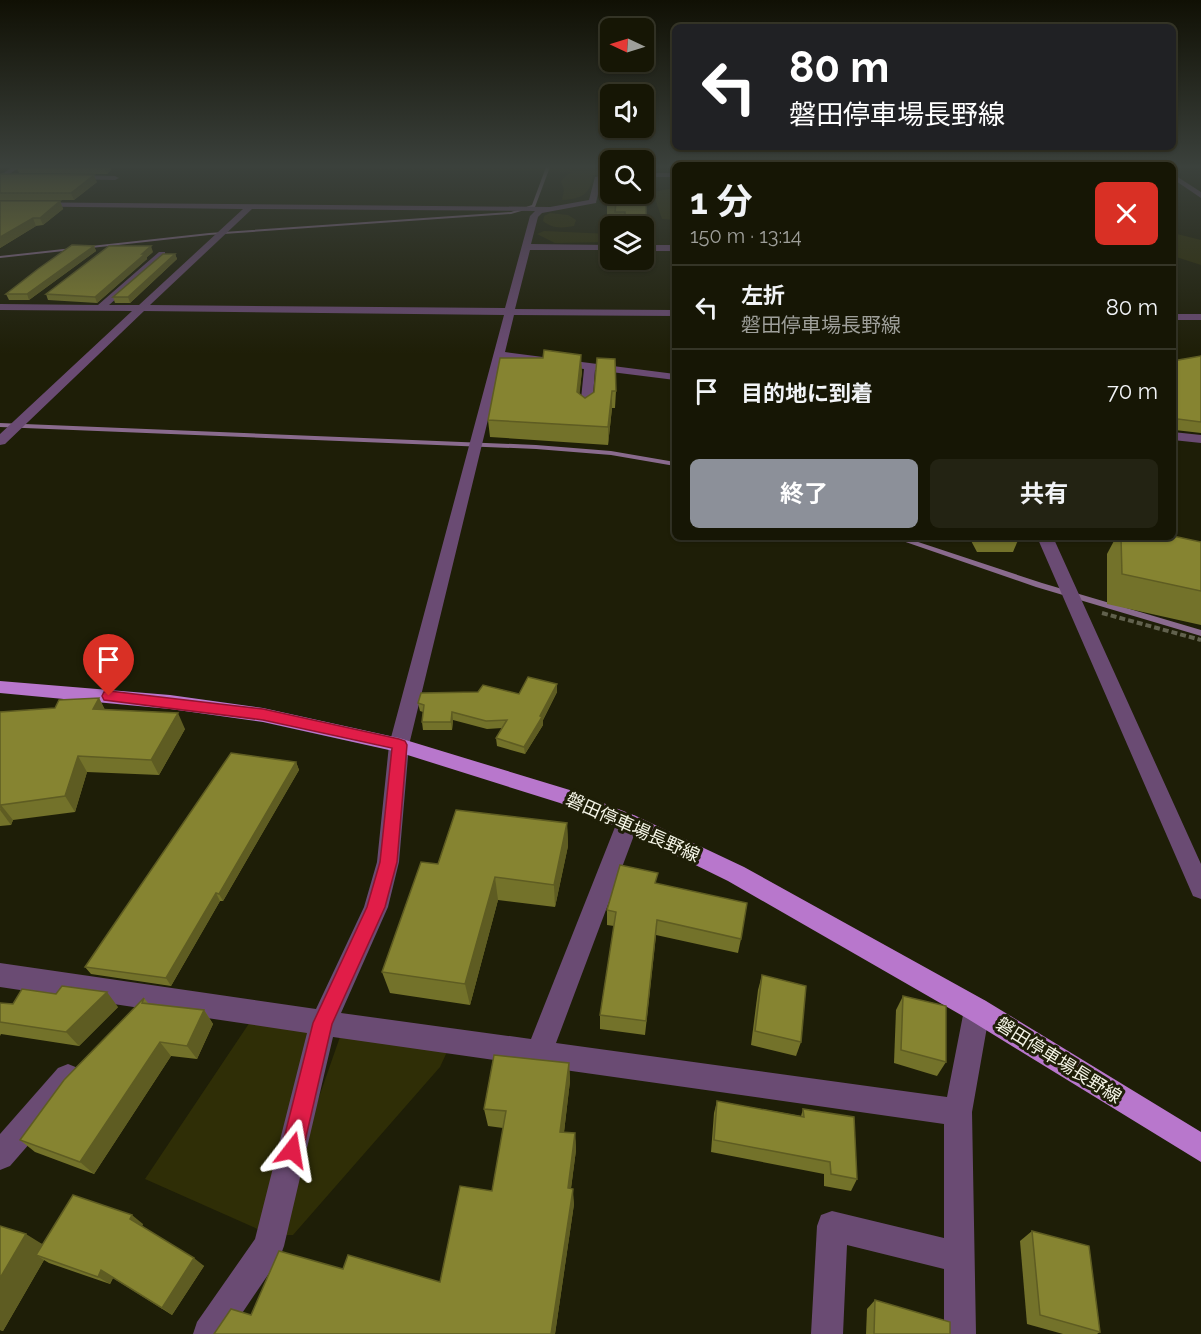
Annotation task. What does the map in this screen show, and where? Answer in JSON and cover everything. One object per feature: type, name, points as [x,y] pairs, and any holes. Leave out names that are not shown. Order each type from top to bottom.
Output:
[{"type":"main road","name":"磐田停車場長野線","points":[[1,688],[170,702],[263,715],[399,745],[566,797],[628,822],[736,874],[977,1010],[1201,1148]]},
{"type":"street","points":[[0,441],[225,229]]},
{"type":"street","points":[[209,1334],[269,1246],[322,1023],[376,907],[388,862],[399,745],[531,229]]},
{"type":"street","points":[[526,247],[600,248]]},
{"type":"street","points":[[654,248],[672,248]]},
{"type":"street","points":[[100,308],[162,254]]},
{"type":"street","points":[[29,308],[48,293]]},
{"type":"street","points":[[0,308],[672,313]]},
{"type":"street","points":[[1176,317],[1201,317]]},
{"type":"street","points":[[498,354],[672,376]]},
{"type":"street","points":[[586,409],[590,365]]},
{"type":"street","points":[[1176,436],[1201,439]]},
{"type":"street","points":[[1046,540],[1201,889]]},
{"type":"street","points":[[539,1053],[628,822]]},
{"type":"street","points":[[0,975],[322,1023],[958,1112]]},
{"type":"street","points":[[125,1021],[149,997]]},
{"type":"street","points":[[960,1334],[958,1112],[977,1010]]},
{"type":"street","points":[[0,1156],[85,1062]]},
{"type":"street","points":[[827,1334],[832,1226],[959,1257]]},
{"type":"path","points":[[1075,606],[1201,640]]},
{"type":"shaded area","points":[[544,231],[600,234],[600,242],[555,243],[537,234]]},
{"type":"shaded area","points":[[1176,234],[1201,240],[1201,265],[1176,257]]},
{"type":"shaded area","points":[[256,1013],[323,1023],[274,1226],[341,1034],[452,1041],[440,1067],[293,1235],[271,1235],[145,1179]]},
{"type":"building","points":[[0,229],[13,229],[0,237]]},
{"type":"building","points":[[72,245],[94,246],[27,294],[6,294],[38,269]]},
{"type":"building","points":[[109,246],[151,246],[142,254],[145,254],[95,297],[46,294]]},
{"type":"building","points":[[163,254],[175,254],[128,297],[113,297]]},
{"type":"building","points":[[544,350],[581,355],[577,392],[585,398],[594,392],[597,358],[615,359],[616,391],[612,391],[608,427],[488,420],[500,358],[543,358]]},
{"type":"building","points":[[1201,356],[1201,422],[1178,419],[1176,422],[1176,360]]},
{"type":"building","points":[[1176,537],[1201,542],[1201,591],[1122,574],[1121,540],[1176,540]]},
{"type":"building","points":[[528,677],[557,684],[540,716],[542,717],[524,747],[496,738],[507,720],[486,721],[452,712],[451,722],[422,722],[424,705],[418,703],[421,693],[478,692],[483,685],[519,694]]},
{"type":"building","points":[[99,698],[93,709],[178,713],[151,760],[78,756],[65,796],[1,805],[0,808],[0,712],[55,708],[59,700]]},
{"type":"building","points":[[231,753],[296,762],[219,894],[216,893],[166,978],[85,967]]},
{"type":"building","points":[[456,810],[567,823],[554,885],[495,877],[465,984],[382,972],[421,862],[438,864]]},
{"type":"building","points":[[620,865],[658,873],[655,883],[747,903],[741,939],[657,920],[646,1021],[600,1015],[616,912],[607,910]]},
{"type":"building","points":[[762,975],[806,986],[801,1042],[755,1031]]},
{"type":"building","points":[[62,986],[107,992],[66,1032],[0,1022],[0,1003],[13,1004],[22,989],[56,994]]},
{"type":"building","points":[[903,996],[946,1006],[946,1062],[901,1050]]},
{"type":"building","points":[[144,998],[142,1003],[204,1010],[187,1046],[160,1042],[80,1162],[20,1140],[64,1080]]},
{"type":"building","points":[[494,1055],[569,1063],[560,1132],[575,1133],[568,1188],[573,1189],[551,1334],[214,1334],[231,1309],[251,1315],[279,1251],[343,1269],[348,1255],[440,1282],[460,1186],[492,1191],[506,1111],[484,1109]]},
{"type":"building","points":[[717,1101],[804,1117],[803,1109],[854,1117],[857,1179],[831,1174],[830,1162],[714,1140]]},
{"type":"building","points":[[73,1195],[132,1215],[130,1219],[194,1258],[162,1308],[101,1270],[98,1277],[36,1255]]},
{"type":"building","points":[[0,1226],[26,1234],[0,1278]]},
{"type":"building","points":[[1032,1231],[1089,1246],[1100,1332],[1040,1315]]},
{"type":"building","points":[[875,1300],[950,1322],[950,1334],[874,1334]]},
{"type":"waterway","points":[[0,257],[209,234],[277,229]]},
{"type":"waterway","points":[[0,425],[536,447],[611,453],[672,463]]},
{"type":"waterway","points":[[905,540],[1039,585],[1201,633]]},
{"type":"route","points":[[109,696],[263,715],[399,745],[388,862],[376,907],[322,1023],[292,1150]]}]
